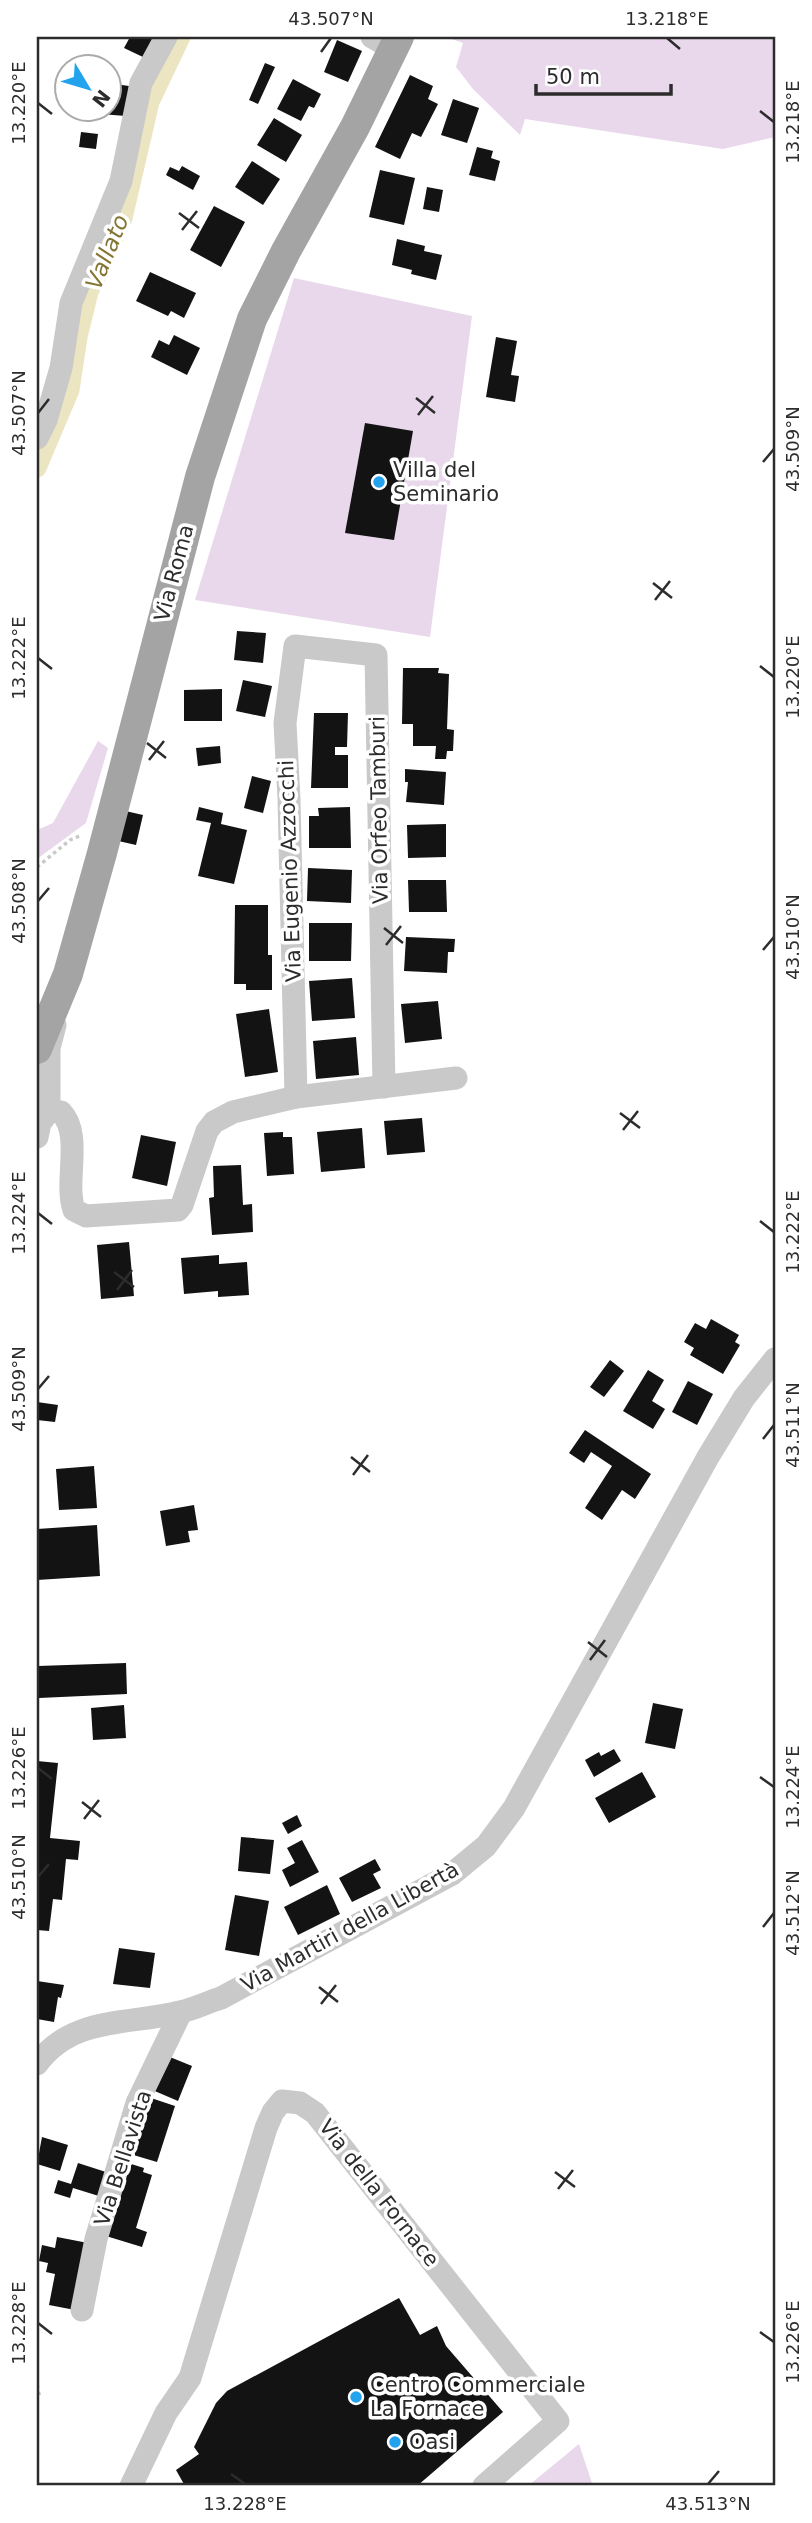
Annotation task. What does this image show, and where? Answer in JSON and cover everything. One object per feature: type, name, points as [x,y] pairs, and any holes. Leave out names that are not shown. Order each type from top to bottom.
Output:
[{"type":"main road","name":"Via Roma","points":[[68,974],[200,477],[253,319],[286,251],[355,127],[388,41]]},
{"type":"main road","points":[[37,1049],[68,974]]},
{"type":"street","points":[[37,438],[46,420],[61,368],[71,303],[121,181],[141,83],[166,37]]},
{"type":"street","name":"Via Orfeo Tamburi","points":[[295,646],[376,655],[384,1087]]},
{"type":"street","name":"Via Eugenio Azzocchi","points":[[295,646],[285,723],[296,1097]]},
{"type":"street","name":"Via Roma","points":[[37,1137],[40,1123],[49,1111],[49,1048],[68,974]]},
{"type":"street","points":[[49,1111],[61,1112],[70,1126],[72,1204],[75,1210],[86,1216],[178,1210],[187,1195],[207,1131],[214,1122],[233,1112],[296,1097],[456,1078]]},
{"type":"street","name":"Via Martiri della Libertà","points":[[37,2064],[45,2053],[74,2032],[181,2012],[221,1998],[452,1874],[486,1846],[514,1808],[708,1457],[744,1398],[775,1359]]},
{"type":"street","name":"Via Bellavista","points":[[82,2310],[96,2239],[137,2103],[181,2012]]},
{"type":"street","name":"Via della Fornace","points":[[131,2486],[166,2413],[190,2378],[266,2128],[273,2112],[282,2101],[300,2103],[315,2113],[558,2421],[484,2486]]},
{"type":"path","points":[[37,867],[70,841],[93,830],[108,830]]},
{"type":"path","points":[[37,2385],[40,2398]]},
{"type":"shaded area","points":[[446,37],[775,37],[775,137],[723,149],[525,119],[520,135],[473,89],[456,67],[463,43]]},
{"type":"shaded area","points":[[294,278],[472,316],[430,637],[195,600]]},
{"type":"shaded area","points":[[98,741],[108,748],[86,823],[37,859],[37,830],[53,823]]},
{"type":"shaded area","points":[[579,2444],[593,2486],[528,2486]]},
{"type":"building","points":[[130,37],[155,37],[145,58],[124,48]]},
{"type":"building","points":[[337,40],[362,51],[348,82],[324,72]]},
{"type":"building","points":[[265,63],[275,67],[258,104],[249,100]]},
{"type":"building","points":[[410,75],[433,86],[428,99],[438,104],[421,137],[412,133],[400,159],[375,147]]},
{"type":"building","points":[[293,79],[321,94],[314,108],[309,106],[301,121],[277,109]]},
{"type":"building","points":[[122,85],[129,86],[126,116],[122,116]]},
{"type":"building","points":[[453,99],[479,108],[467,143],[441,135]]},
{"type":"building","points":[[274,118],[302,135],[286,162],[257,145]]},
{"type":"building","points":[[81,132],[98,134],[96,149],[79,147]]},
{"type":"building","points":[[477,147],[493,151],[491,158],[500,161],[495,181],[469,175]]},
{"type":"building","points":[[252,161],[280,179],[263,205],[235,187]]},
{"type":"building","points":[[182,166],[200,176],[193,190],[166,175],[170,167],[179,171]]},
{"type":"building","points":[[380,170],[415,178],[404,225],[369,217]]},
{"type":"building","points":[[427,187],[443,190],[439,212],[423,209]]},
{"type":"building","points":[[214,206],[245,222],[221,267],[190,250]]},
{"type":"building","points":[[397,239],[425,246],[424,251],[442,255],[436,280],[411,274],[412,270],[392,265]]},
{"type":"building","points":[[150,272],[196,293],[184,318],[171,311],[168,316],[136,301]]},
{"type":"building","points":[[174,335],[200,348],[187,375],[151,357],[159,340],[169,345]]},
{"type":"building","points":[[496,337],[517,341],[511,375],[519,376],[515,402],[486,397]]},
{"type":"building","name":"Villa del Seminario","points":[[365,423],[413,431],[394,540],[345,533]]},
{"type":"building","points":[[237,631],[266,633],[263,663],[234,660]]},
{"type":"building","points":[[403,668],[439,668],[438,673],[449,674],[447,729],[454,730],[453,751],[447,751],[446,759],[435,759],[436,746],[413,746],[413,724],[402,724]]},
{"type":"building","points":[[243,680],[272,686],[265,717],[236,711]]},
{"type":"building","points":[[222,689],[222,721],[184,721],[184,690]]},
{"type":"building","points":[[314,713],[348,713],[347,747],[335,747],[335,755],[348,755],[348,788],[311,788]]},
{"type":"building","points":[[220,746],[221,763],[198,766],[196,748]]},
{"type":"building","points":[[405,769],[446,772],[444,805],[406,802],[408,782],[405,782]]},
{"type":"building","points":[[252,776],[271,781],[263,813],[244,808]]},
{"type":"building","points":[[199,807],[223,813],[221,824],[247,830],[234,884],[198,876],[211,823],[196,820]]},
{"type":"building","points":[[350,807],[351,848],[309,848],[309,816],[319,816],[318,808]]},
{"type":"building","points":[[121,810],[143,815],[136,845],[114,840]]},
{"type":"building","points":[[446,824],[446,857],[408,858],[407,825]]},
{"type":"building","points":[[308,868],[352,870],[351,903],[307,901]]},
{"type":"building","points":[[408,880],[446,880],[447,912],[409,912]]},
{"type":"building","points":[[235,905],[268,905],[268,955],[272,955],[272,990],[246,990],[246,984],[234,984]]},
{"type":"building","points":[[309,923],[352,923],[351,961],[309,961]]},
{"type":"building","points":[[406,937],[455,939],[454,952],[448,952],[447,973],[404,971]]},
{"type":"building","points":[[352,978],[355,1018],[312,1021],[309,981]]},
{"type":"building","points":[[438,1001],[442,1039],[405,1043],[401,1004]]},
{"type":"building","points":[[269,1009],[278,1072],[245,1077],[236,1014]]},
{"type":"building","points":[[356,1037],[359,1075],[316,1079],[313,1041]]},
{"type":"building","points":[[422,1118],[425,1152],[387,1155],[384,1121]]},
{"type":"building","points":[[362,1128],[365,1168],[321,1172],[317,1132]]},
{"type":"building","points":[[283,1132],[283,1137],[292,1137],[294,1174],[267,1176],[264,1133]]},
{"type":"building","points":[[141,1135],[176,1142],[167,1186],[132,1178]]},
{"type":"building","points":[[241,1165],[243,1205],[252,1204],[253,1232],[212,1235],[209,1198],[214,1197],[213,1166]]},
{"type":"building","points":[[129,1242],[134,1296],[101,1299],[97,1245]]},
{"type":"building","points":[[219,1255],[219,1264],[247,1262],[249,1295],[218,1297],[218,1291],[184,1294],[181,1258]]},
{"type":"building","points":[[711,1319],[739,1335],[735,1342],[740,1345],[723,1374],[690,1355],[694,1348],[684,1342],[695,1323],[706,1329]]},
{"type":"building","points":[[610,1360],[624,1371],[604,1397],[590,1387]]},
{"type":"building","points":[[648,1370],[664,1380],[652,1401],[665,1409],[653,1429],[623,1411]]},
{"type":"building","points":[[688,1381],[713,1394],[697,1425],[672,1412]]},
{"type":"building","points":[[37,1402],[58,1405],[55,1422],[37,1420]]},
{"type":"building","points":[[585,1430],[651,1474],[635,1499],[622,1490],[602,1520],[585,1508],[612,1466],[591,1452],[584,1463],[569,1453]]},
{"type":"building","points":[[94,1466],[97,1508],[59,1510],[56,1469]]},
{"type":"building","points":[[194,1505],[198,1530],[188,1531],[190,1542],[166,1546],[160,1511]]},
{"type":"building","points":[[97,1525],[100,1576],[37,1580],[37,1529]]},
{"type":"building","points":[[126,1663],[127,1694],[39,1698],[38,1666]]},
{"type":"building","points":[[653,1703],[683,1709],[675,1749],[645,1743]]},
{"type":"building","points":[[124,1705],[126,1738],[93,1740],[91,1708]]},
{"type":"building","points":[[614,1749],[621,1761],[594,1777],[585,1760],[599,1752],[601,1756]]},
{"type":"building","points":[[37,1761],[58,1763],[50,1838],[80,1841],[78,1860],[66,1859],[62,1900],[53,1899],[49,1931],[37,1930]]},
{"type":"building","points":[[642,1772],[656,1797],[609,1823],[595,1798]]},
{"type":"building","points":[[297,1815],[302,1826],[288,1834],[282,1823]]},
{"type":"building","points":[[241,1837],[274,1840],[270,1874],[238,1871]]},
{"type":"building","points":[[302,1840],[319,1872],[290,1887],[282,1870],[295,1863],[287,1848]]},
{"type":"building","points":[[375,1859],[381,1870],[373,1874],[381,1888],[352,1902],[339,1878]]},
{"type":"building","points":[[327,1885],[340,1914],[298,1935],[284,1907]]},
{"type":"building","points":[[235,1895],[269,1901],[259,1956],[225,1950]]},
{"type":"building","points":[[119,1948],[155,1953],[150,1988],[113,1984]]},
{"type":"building","points":[[37,1981],[64,1985],[61,1998],[58,1997],[54,2022],[37,2019]]},
{"type":"building","points":[[165,2055],[192,2066],[178,2101],[150,2089]]},
{"type":"building","points":[[148,2097],[175,2106],[157,2162],[130,2154]]},
{"type":"building","points":[[42,2137],[68,2145],[60,2171],[37,2164]]},
{"type":"building","points":[[78,2163],[109,2173],[102,2197],[73,2188],[70,2198],[54,2193],[58,2180],[71,2184]]},
{"type":"building","points":[[128,2163],[144,2168],[143,2172],[152,2175],[136,2228],[147,2232],[142,2247],[106,2236]]},
{"type":"building","points":[[57,2237],[88,2243],[75,2310],[49,2305],[55,2274],[46,2272],[48,2263],[39,2261],[42,2245],[55,2248]]},
{"type":"building","name":"Centro Commerciale La Fornace","points":[[399,2298],[420,2335],[437,2326],[446,2346],[503,2412],[417,2486],[185,2486],[176,2470],[199,2454],[194,2447],[216,2403],[227,2391]]},
{"type":"waterway","name":"Vallato","points":[[37,468],[70,390],[78,337],[89,292],[123,218],[150,102],[181,37]]},
{"type":"place","name":"Villa del Seminario","points":[[379,482]]},
{"type":"place","name":"Centro Commerciale La Fornace","points":[[356,2397]]},
{"type":"place","name":"Oasi","points":[[395,2442]]}]
